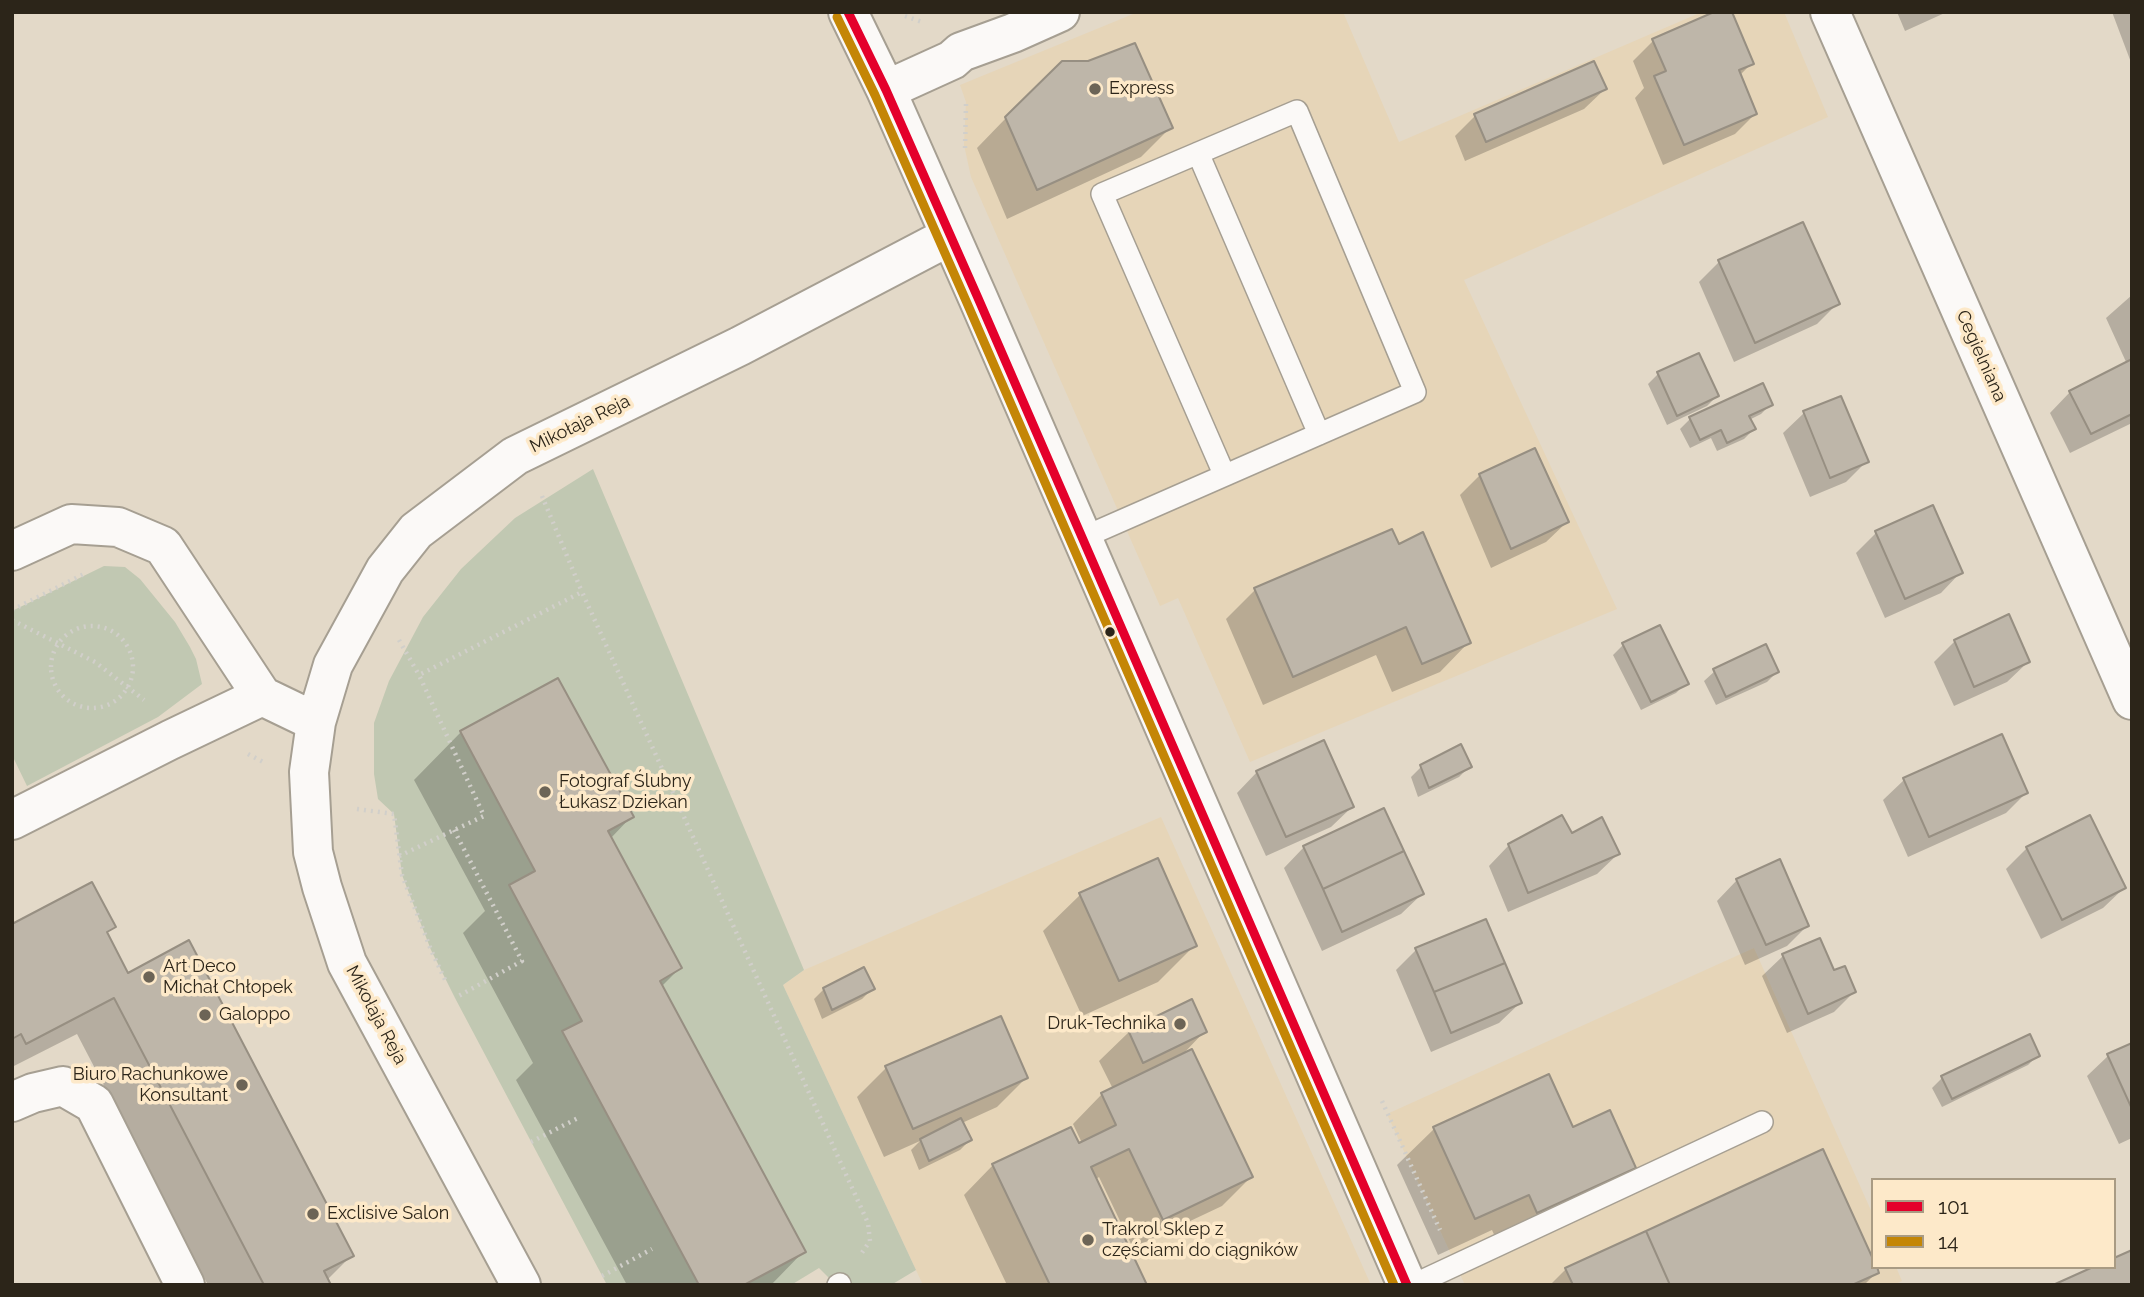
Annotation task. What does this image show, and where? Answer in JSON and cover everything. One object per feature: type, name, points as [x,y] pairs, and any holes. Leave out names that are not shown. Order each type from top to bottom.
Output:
[{"type":"street","points":[[848,12],[886,90],[1407,1285]]},
{"type":"street","points":[[886,90],[952,60],[1008,23],[1060,12]]},
{"type":"street","name":"Cegielniana","points":[[1830,12],[2132,700]]},
{"type":"street","name":"Mikołaja Reja","points":[[521,1285],[347,963],[322,887],[313,852],[309,772],[316,722],[333,665],[385,570],[416,531],[515,456],[740,346],[950,236]]},
{"type":"street","points":[[12,551],[71,524],[118,527],[163,546],[262,696],[316,722]]},
{"type":"street","points":[[12,820],[262,696]]},
{"type":"street","points":[[12,1102],[33,1093],[63,1086],[94,1104],[185,1285]]},
{"type":"lane","points":[[1082,538],[1415,392],[1297,111],[1102,194],[1224,474]]},
{"type":"lane","points":[[1199,153],[1319,434]]},
{"type":"lane","points":[[1413,1285],[1762,1122]]},
{"type":"path","points":[[538,487],[582,592],[868,1223],[870,1241],[839,1284]]},
{"type":"path","points":[[12,610],[95,569]]},
{"type":"path","points":[[419,675],[582,592]]},
{"type":"path","points":[[12,620],[95,662],[150,705]]},
{"type":"path","points":[[80,628],[105,629],[117,634],[131,654],[133,667],[127,688],[117,700],[107,705],[96,708],[73,704],[57,687],[52,677],[51,665],[59,643],[80,628]]},
{"type":"path","points":[[391,645],[396,635],[419,675],[484,816],[399,856]]},
{"type":"path","points":[[355,808],[394,814],[402,875],[447,984]]},
{"type":"path","points":[[454,830],[522,961],[455,998]]},
{"type":"path","points":[[531,1142],[578,1118]]},
{"type":"path","points":[[602,1276],[652,1249]]},
{"type":"shaded area","points":[[1138,12],[1343,12],[1399,142],[1702,12],[1784,12],[1828,117],[1464,280],[1617,609],[1250,762],[1178,598],[1160,606],[971,177],[964,145],[966,102],[960,85]]},
{"type":"shaded area","points":[[1161,817],[1371,1285],[923,1285],[783,985],[804,970]]},
{"type":"shaded area","points":[[1754,948],[1871,1211],[1871,1269],[1897,1269],[1902,1281],[1893,1285],[1465,1285],[1387,1114]]},
{"type":"green space","points":[[593,469],[804,970],[783,985],[916,1270],[891,1285],[836,1285],[819,1268],[791,1285],[607,1285],[431,950],[402,875],[394,814],[378,799],[374,774],[374,723],[389,681],[423,617],[461,569],[515,518]]},
{"type":"green space","points":[[104,566],[125,567],[140,579],[175,622],[190,647],[202,684],[158,717],[27,786],[12,755],[12,611]]},
{"type":"building","points":[[1714,12],[1732,12],[1754,64],[1739,70],[1757,114],[1684,145],[1654,76],[1666,71],[1652,39]]},
{"type":"building","name":"Express","points":[[1135,43],[1173,128],[1037,190],[1005,117],[1062,61],[1088,61]]},
{"type":"building","points":[[1594,61],[1607,89],[1486,142],[1474,114]]},
{"type":"building","points":[[1803,222],[1840,304],[1755,343],[1718,260]]},
{"type":"building","points":[[1699,353],[1719,396],[1677,416],[1657,372]]},
{"type":"building","points":[[2132,359],[2132,414],[2091,434],[2069,391]]},
{"type":"building","points":[[1763,383],[1773,405],[1749,416],[1756,429],[1727,443],[1721,430],[1700,440],[1689,417]]},
{"type":"building","points":[[1841,396],[1869,462],[1830,478],[1803,411]]},
{"type":"building","points":[[1535,448],[1569,522],[1511,549],[1479,474]]},
{"type":"building","points":[[1933,505],[1963,573],[1905,599],[1875,531]]},
{"type":"building","points":[[1392,529],[1399,544],[1423,532],[1471,643],[1422,664],[1406,627],[1293,677],[1254,588]]},
{"type":"building","points":[[2009,614],[2030,662],[1974,687],[1954,640]]},
{"type":"building","points":[[1660,625],[1689,684],[1651,702],[1622,643]]},
{"type":"building","points":[[1766,644],[1779,672],[1726,697],[1713,669]]},
{"type":"building","points":[[558,678],[634,817],[608,831],[682,968],[660,981],[806,1252],[744,1285],[699,1285],[562,1031],[582,1021],[509,885],[535,871],[460,731]]},
{"type":"building","points":[[2002,734],[2028,793],[1929,837],[1903,778]]},
{"type":"building","points":[[1324,740],[1354,807],[1286,837],[1256,771]]},
{"type":"building","points":[[1461,744],[1472,767],[1429,788],[1420,765]]},
{"type":"building","points":[[1384,808],[1404,851],[1323,889],[1303,846]]},
{"type":"building","points":[[1562,815],[1572,833],[1602,817],[1620,854],[1528,893],[1508,844]]},
{"type":"building","points":[[2090,815],[2126,888],[2062,920],[2026,847]]},
{"type":"building","points":[[1404,851],[1424,894],[1342,932],[1323,889]]},
{"type":"building","points":[[1158,858],[1197,946],[1119,981],[1079,893]]},
{"type":"building","points":[[1780,859],[1809,926],[1766,945],[1736,879]]},
{"type":"building","points":[[92,882],[116,927],[107,932],[128,973],[189,940],[354,1256],[324,1271],[331,1285],[264,1285],[114,998],[26,1044],[21,1034],[12,1039],[12,924]]},
{"type":"building","points":[[1486,919],[1505,963],[1434,992],[1415,948]]},
{"type":"building","points":[[1820,938],[1834,970],[1845,966],[1856,992],[1808,1014],[1782,954]]},
{"type":"building","points":[[1505,963],[1522,1003],[1451,1033],[1434,992]]},
{"type":"building","points":[[864,967],[875,989],[832,1010],[823,988]]},
{"type":"building","points":[[1192,999],[1207,1032],[1143,1063],[1128,1030]]},
{"type":"building","points":[[1001,1016],[1028,1078],[913,1129],[885,1066]]},
{"type":"building","points":[[2030,1034],[2040,1056],[1952,1099],[1941,1076]]},
{"type":"building","points":[[2132,1043],[2132,1109],[2107,1054]]},
{"type":"building","points":[[1192,1049],[1253,1177],[1163,1220],[1129,1149],[1091,1167],[1147,1285],[1050,1285],[992,1164],[1071,1127],[1079,1143],[1116,1125],[1101,1093]]},
{"type":"building","points":[[1549,1074],[1573,1127],[1610,1110],[1636,1168],[1537,1213],[1529,1195],[1475,1219],[1433,1127]]},
{"type":"building","points":[[961,1118],[972,1140],[929,1161],[920,1139]]},
{"type":"building","points":[[1823,1149],[1871,1255],[1871,1269],[1878,1269],[1879,1273],[1852,1285],[1670,1285],[1646,1231]]},
{"type":"building","points":[[1646,1231],[1670,1285],[1573,1285],[1565,1268]]},
{"type":"building","points":[[2132,1250],[2132,1285],[2053,1285],[2089,1269],[2116,1269],[2116,1257]]},
{"type":"transit line","name":"101","points":[[848,12],[886,90],[978,298],[1407,1285]]},
{"type":"transit line","name":"14","points":[[837,17],[875,95],[967,303],[1394,1285]]},
{"type":"place","name":"Express","points":[[1095,89]]},
{"type":"place","name":"Fotograf Ślubny Łukasz Dziekan","points":[[545,792]]},
{"type":"place","name":"Art Deco Michał Chłopek","points":[[149,977]]},
{"type":"place","name":"Galoppo","points":[[205,1015]]},
{"type":"place","name":"Druk-Technika","points":[[1180,1024]]},
{"type":"place","name":"Biuro Rachunkowe Konsultant","points":[[242,1085]]},
{"type":"place","name":"Exclisive Salon","points":[[313,1214]]},
{"type":"place","name":"Trakrol Sklep z częściami do ciągników","points":[[1088,1240]]}]
